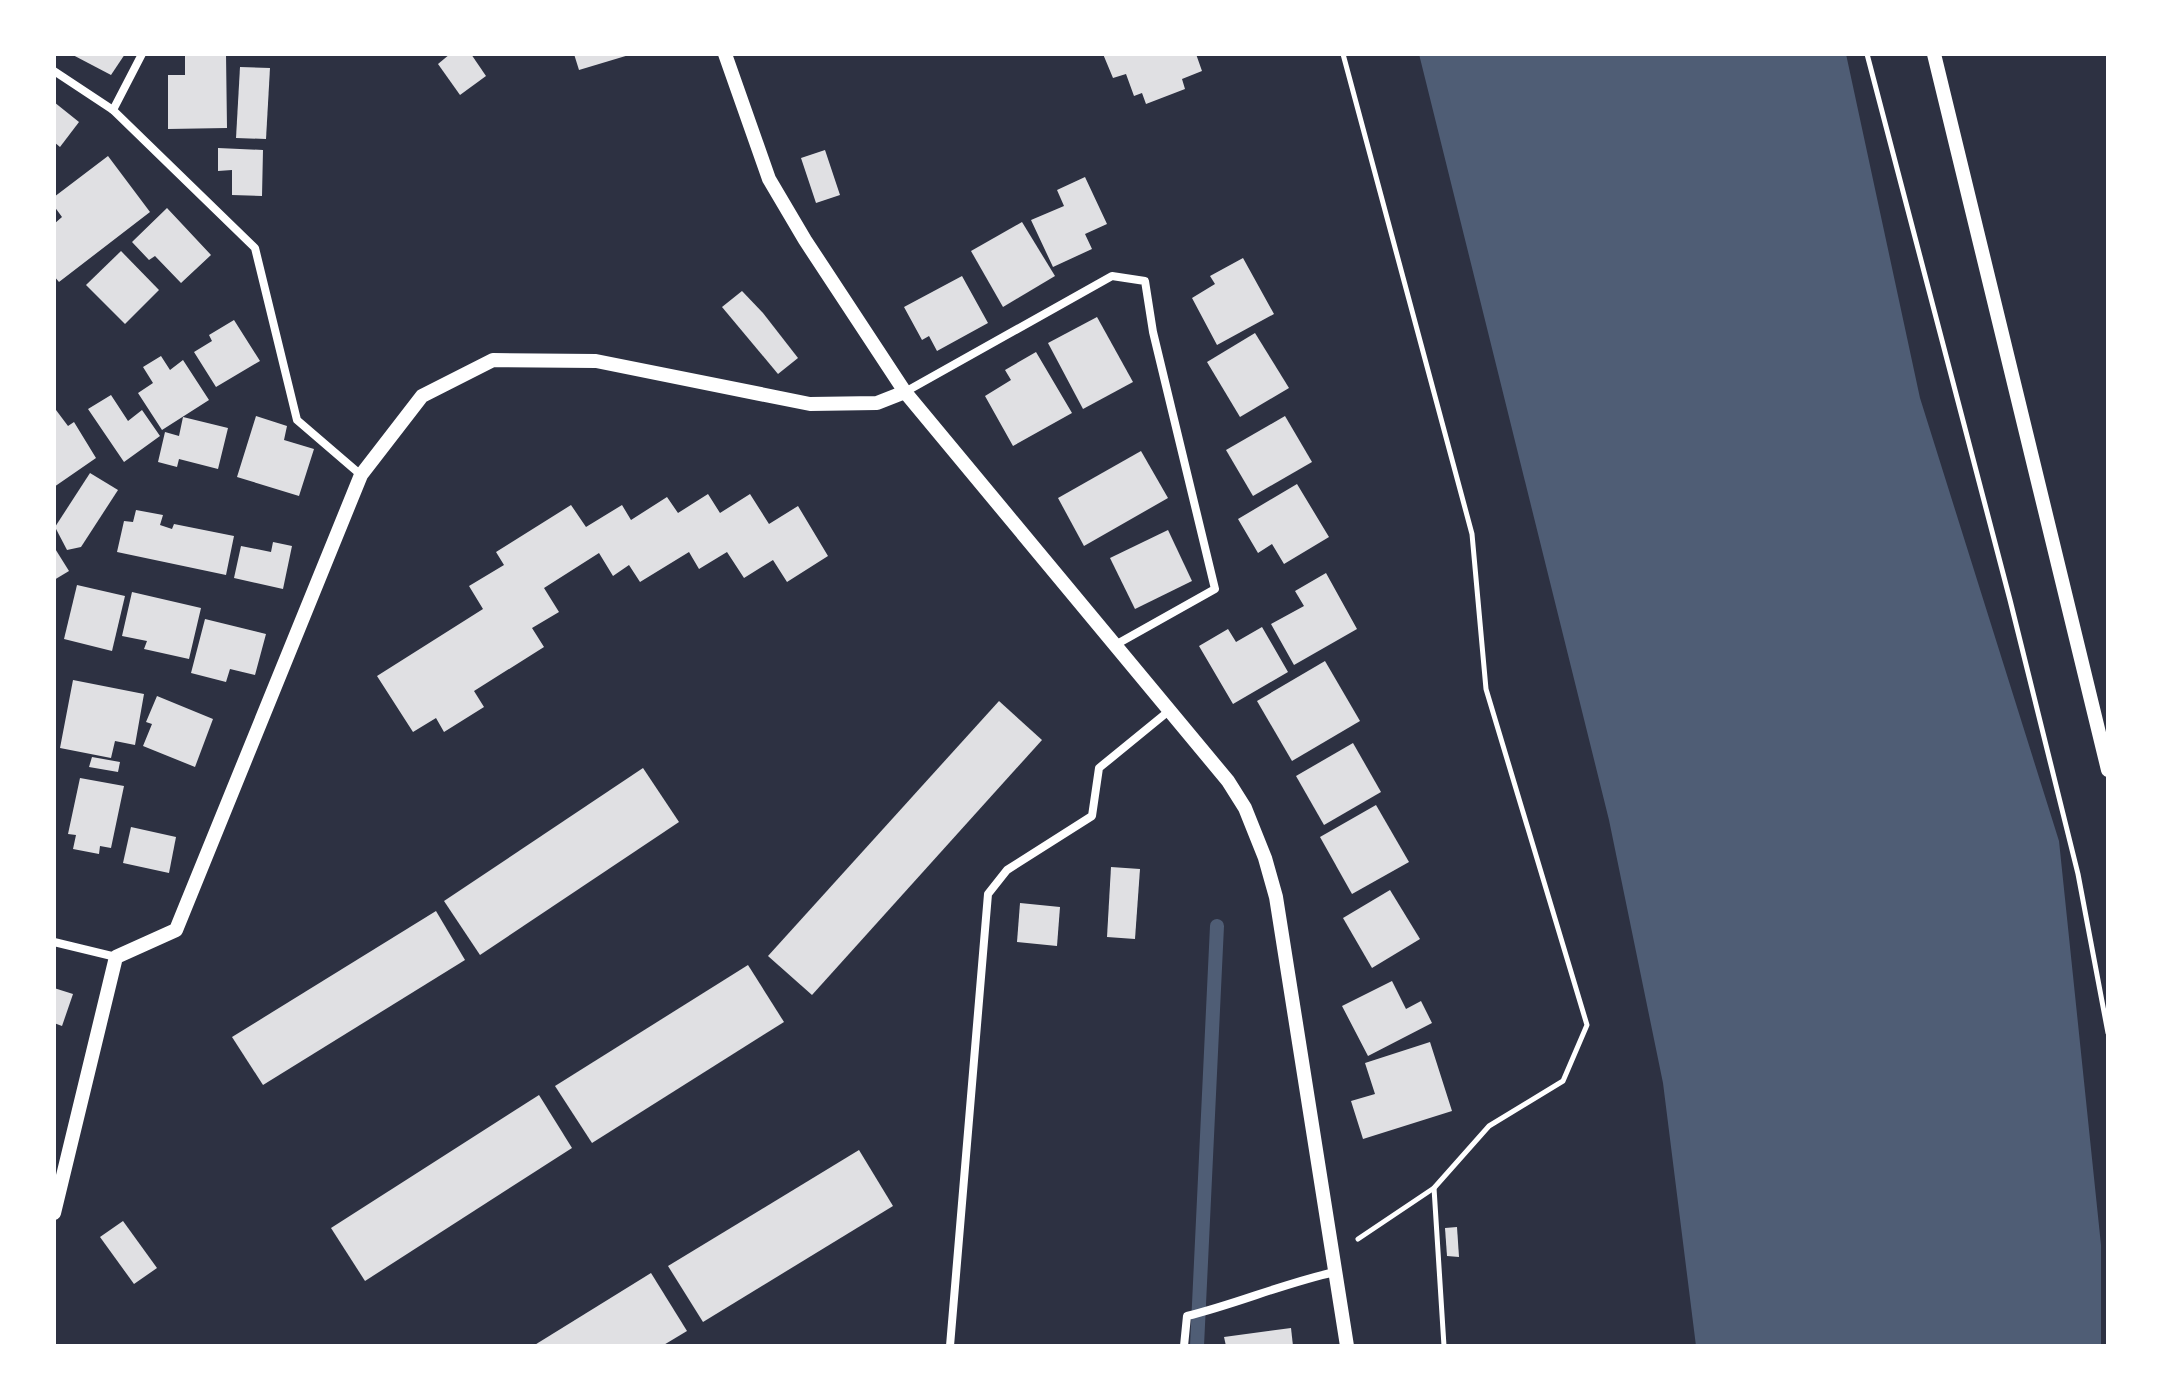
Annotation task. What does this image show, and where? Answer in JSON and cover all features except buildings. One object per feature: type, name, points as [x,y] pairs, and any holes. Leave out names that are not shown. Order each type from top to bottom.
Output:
[{"type":"street","points":[[113,110],[142,54]]},
{"type":"street","points":[[725,54],[769,179],[805,240],[905,392],[1117,644],[1228,781],[1245,808],[1265,858],[1279,910],[1347,1346]]},
{"type":"street","points":[[1934,54],[2108,770]]},
{"type":"street","points":[[54,71],[113,110],[255,248],[297,420],[361,475]]},
{"type":"street","points":[[54,942],[116,957],[176,930],[361,475],[422,396],[493,360],[596,361],[810,404],[877,403],[905,392],[1112,276],[1145,281],[1153,332],[1215,589],[1117,644]]},
{"type":"street","points":[[950,1346],[988,894],[1007,870],[1092,816],[1099,768],[1170,710]]},
{"type":"street","points":[[54,1213],[116,957]]},
{"type":"street","points":[[1184,1346],[1187,1316],[1217,1309],[1303,1279],[1335,1272]]},
{"type":"path","points":[[1332,1250],[1367,1235],[1434,1188],[1489,1126],[1563,1081],[1587,1025],[1486,689],[1472,534],[1343,54]]},
{"type":"path","points":[[1867,54],[2010,600],[2078,874],[2108,1033]]},
{"type":"path","points":[[1434,1188],[1444,1346]]},
{"type":"water","points":[[1419,54],[1846,54],[1920,398],[2059,841],[2101,1245],[2101,1346],[1696,1346],[1663,1083],[1609,820]]},
{"type":"waterway","points":[[1197,1346],[1217,926]]}]
